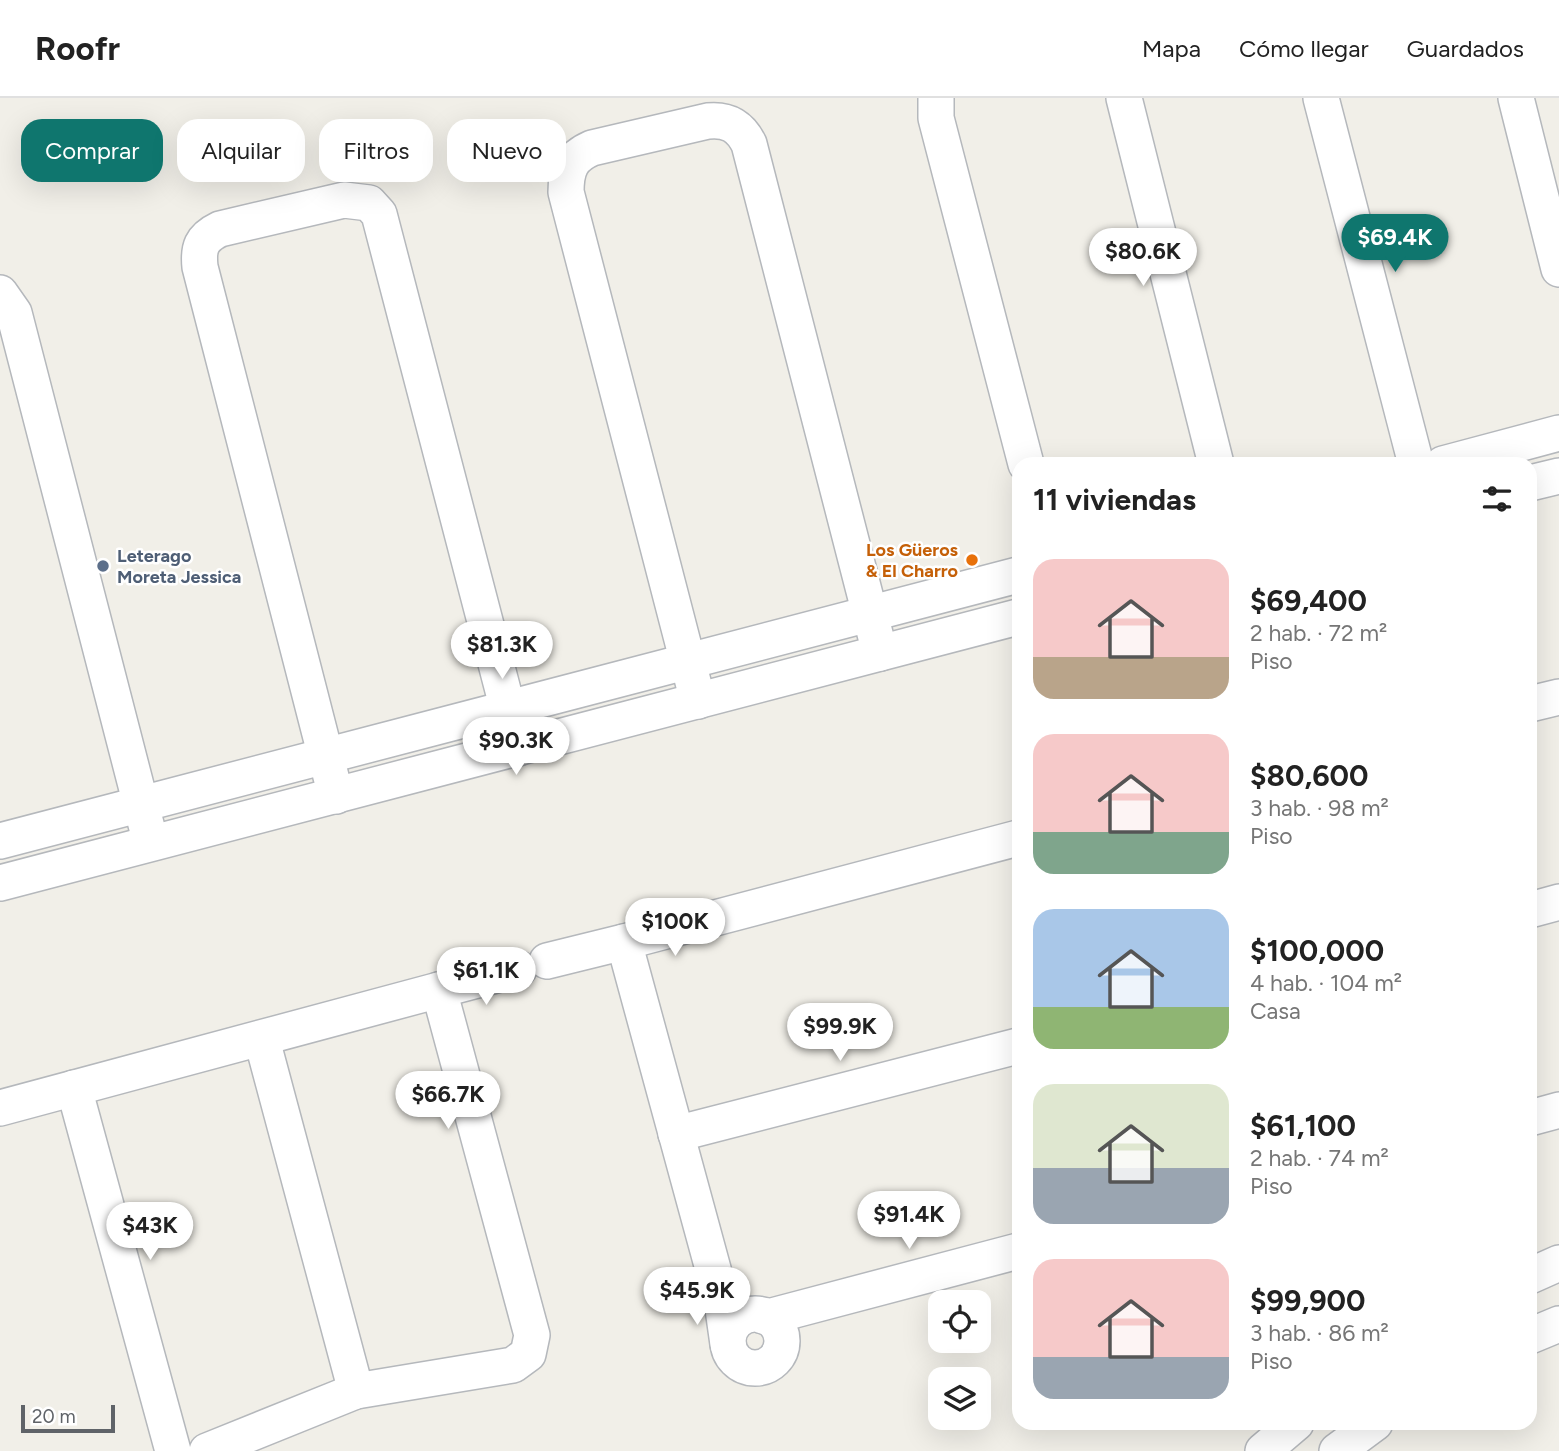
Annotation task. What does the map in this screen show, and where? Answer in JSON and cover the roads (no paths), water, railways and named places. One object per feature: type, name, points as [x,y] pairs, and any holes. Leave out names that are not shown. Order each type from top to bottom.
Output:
[{"type":"street","points":[[936,98],[936,118],[1024,457]]},
{"type":"street","points":[[1124,98],[1214,457]]},
{"type":"street","points":[[1321,98],[1414,457]]},
{"type":"street","points":[[1516,98],[1559,269]]},
{"type":"street","points":[[698,701],[566,192],[569,165],[579,153],[592,148],[721,120],[734,125],[744,135],[880,653]]},
{"type":"street","points":[[336,796],[200,267],[201,244],[208,234],[220,229],[344,200],[369,203],[379,214],[518,748]]},
{"type":"street","points":[[0,293],[14,313],[152,844]]},
{"type":"street","points":[[1469,457],[1559,433]]},
{"type":"street","points":[[1537,481],[1559,476]]},
{"type":"street","points":[[0,841],[1012,577]]},
{"type":"street","points":[[0,883],[1012,619]]},
{"type":"street","points":[[1537,702],[1559,697]]},
{"type":"street","points":[[0,1108],[1012,840]]},
{"type":"street","points":[[1537,908],[1559,902]]},
{"type":"street","points":[[624,942],[722,1302],[728,1344],[735,1360],[750,1368],[767,1365],[779,1354],[794,1323],[814,1305]]},
{"type":"street","points":[[206,1451],[356,1391],[513,1365],[528,1354],[532,1335],[439,990]]},
{"type":"street","points":[[262,1040],[356,1391]]},
{"type":"street","points":[[676,1134],[1012,1048]]},
{"type":"street","points":[[74,1088],[173,1451]]},
{"type":"street","points":[[1537,1116],[1559,1110]]},
{"type":"street","points":[[728,1344],[737,1321],[814,1305],[1012,1253]]},
{"type":"street","points":[[1537,1273],[1559,1263]]},
{"type":"street","points":[[722,1302],[730,1310],[759,1315],[778,1327],[782,1345],[779,1354]]},
{"type":"street","points":[[1537,1333],[1559,1324]]},
{"type":"street","points":[[1263,1451],[1288,1430]]},
{"type":"street","points":[[1337,1451],[1366,1430]]},
{"type":"place","name":"Los Güeros & El Charro","points":[[972,560]]},
{"type":"place","name":"Leterago Moreta Jessica","points":[[103,566]]}]
